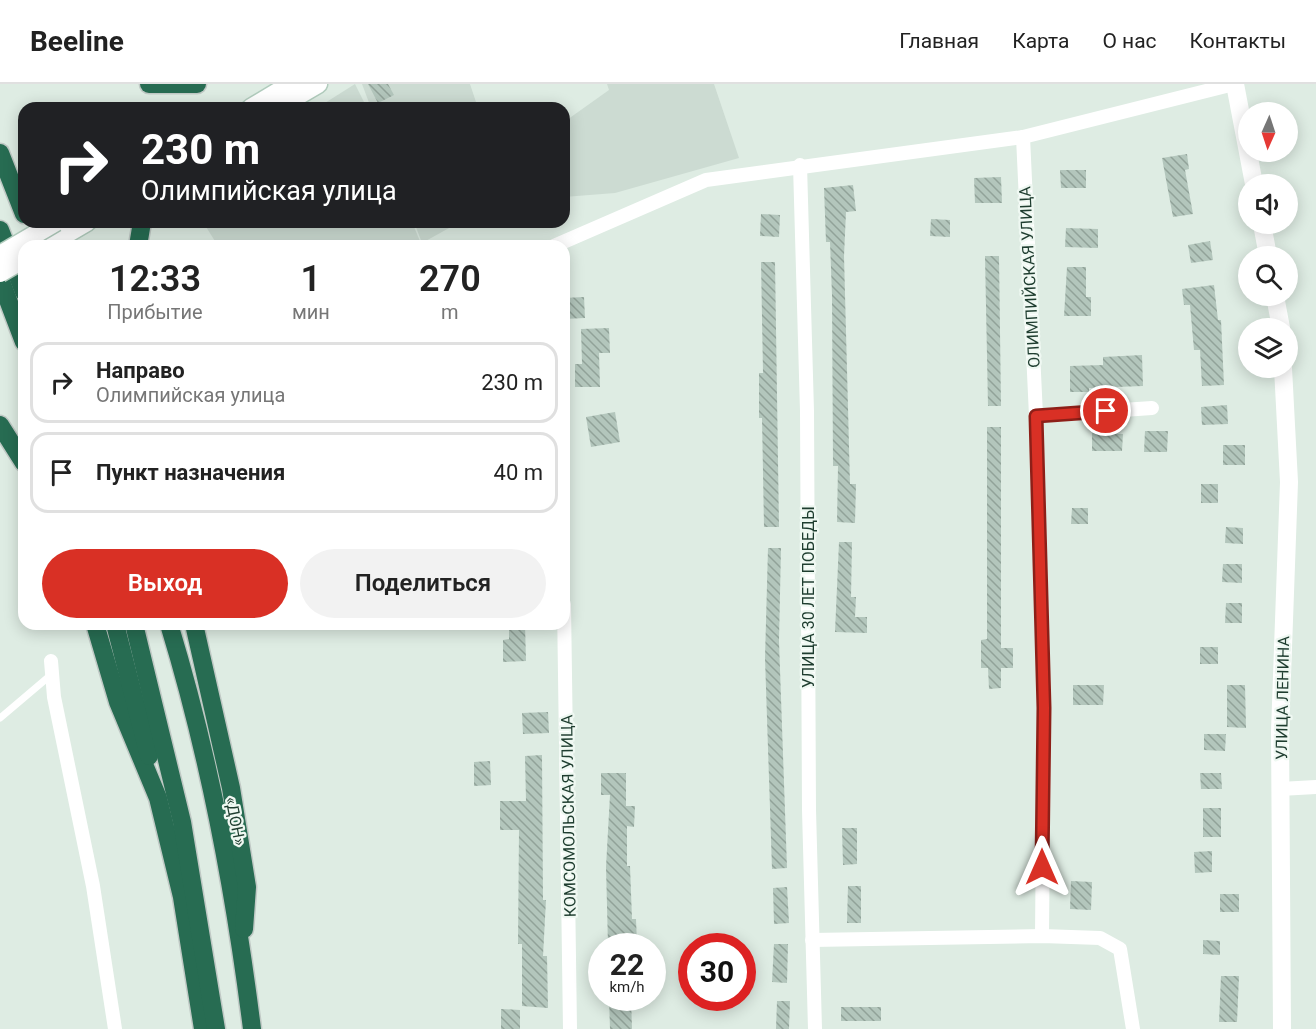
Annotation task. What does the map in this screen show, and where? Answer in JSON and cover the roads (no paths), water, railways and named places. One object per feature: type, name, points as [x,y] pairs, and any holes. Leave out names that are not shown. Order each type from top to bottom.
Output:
[{"type":"highway","points":[[149,84],[197,84]]},
{"type":"highway","points":[[0,153],[18,199]]},
{"type":"highway","points":[[0,230],[18,276]]},
{"type":"highway","points":[[0,279],[18,326]]},
{"type":"highway","points":[[0,425],[18,454]]},
{"type":"highway","points":[[97,630],[118,702],[158,798]]},
{"type":"highway","points":[[116,630],[182,897],[203,1029]]},
{"type":"highway","points":[[136,630],[184,832],[216,1029]]},
{"type":"highway","name":"«ДОН»","points":[[171,630],[205,765],[243,958],[252,1029]]},
{"type":"highway","points":[[195,630],[231,788],[247,887],[243,958]]},
{"type":"street","points":[[261,102],[291,84]]},
{"type":"street","points":[[287,102],[318,84]]},
{"type":"street","points":[[568,240],[706,180],[800,165],[1023,137],[1234,84],[1252,174]]},
{"type":"street","name":"ОЛИМПИЙСКАЯ УЛИЦА","points":[[1023,137],[1036,416],[1044,708],[1042,936]]},
{"type":"street","name":"УЛИЦА 30 ЛЕТ ПОБЕДЫ","points":[[800,165],[807,411],[812,940],[815,1029]]},
{"type":"street","points":[[25,240],[46,228]]},
{"type":"street","points":[[56,240],[77,228]]},
{"type":"street","points":[[0,255],[18,244]]},
{"type":"street","points":[[0,273],[18,262]]},
{"type":"street","name":"УЛИЦА ЛЕНИНА","points":[[1282,1029],[1280,789],[1289,482],[1284,378]]},
{"type":"street","points":[[1036,416],[1152,408]]},
{"type":"street","name":"КОМСОМОЛЬСКАЯ УЛИЦА","points":[[564,630],[570,1029]]},
{"type":"street","points":[[52,668],[54,697],[93,886],[115,1029]]},
{"type":"street","points":[[1280,789],[1316,787]]},
{"type":"street","points":[[812,940],[1042,936],[1100,938],[1120,949],[1132,1029]]},
{"type":"lane","points":[[0,718],[52,668]]}]
